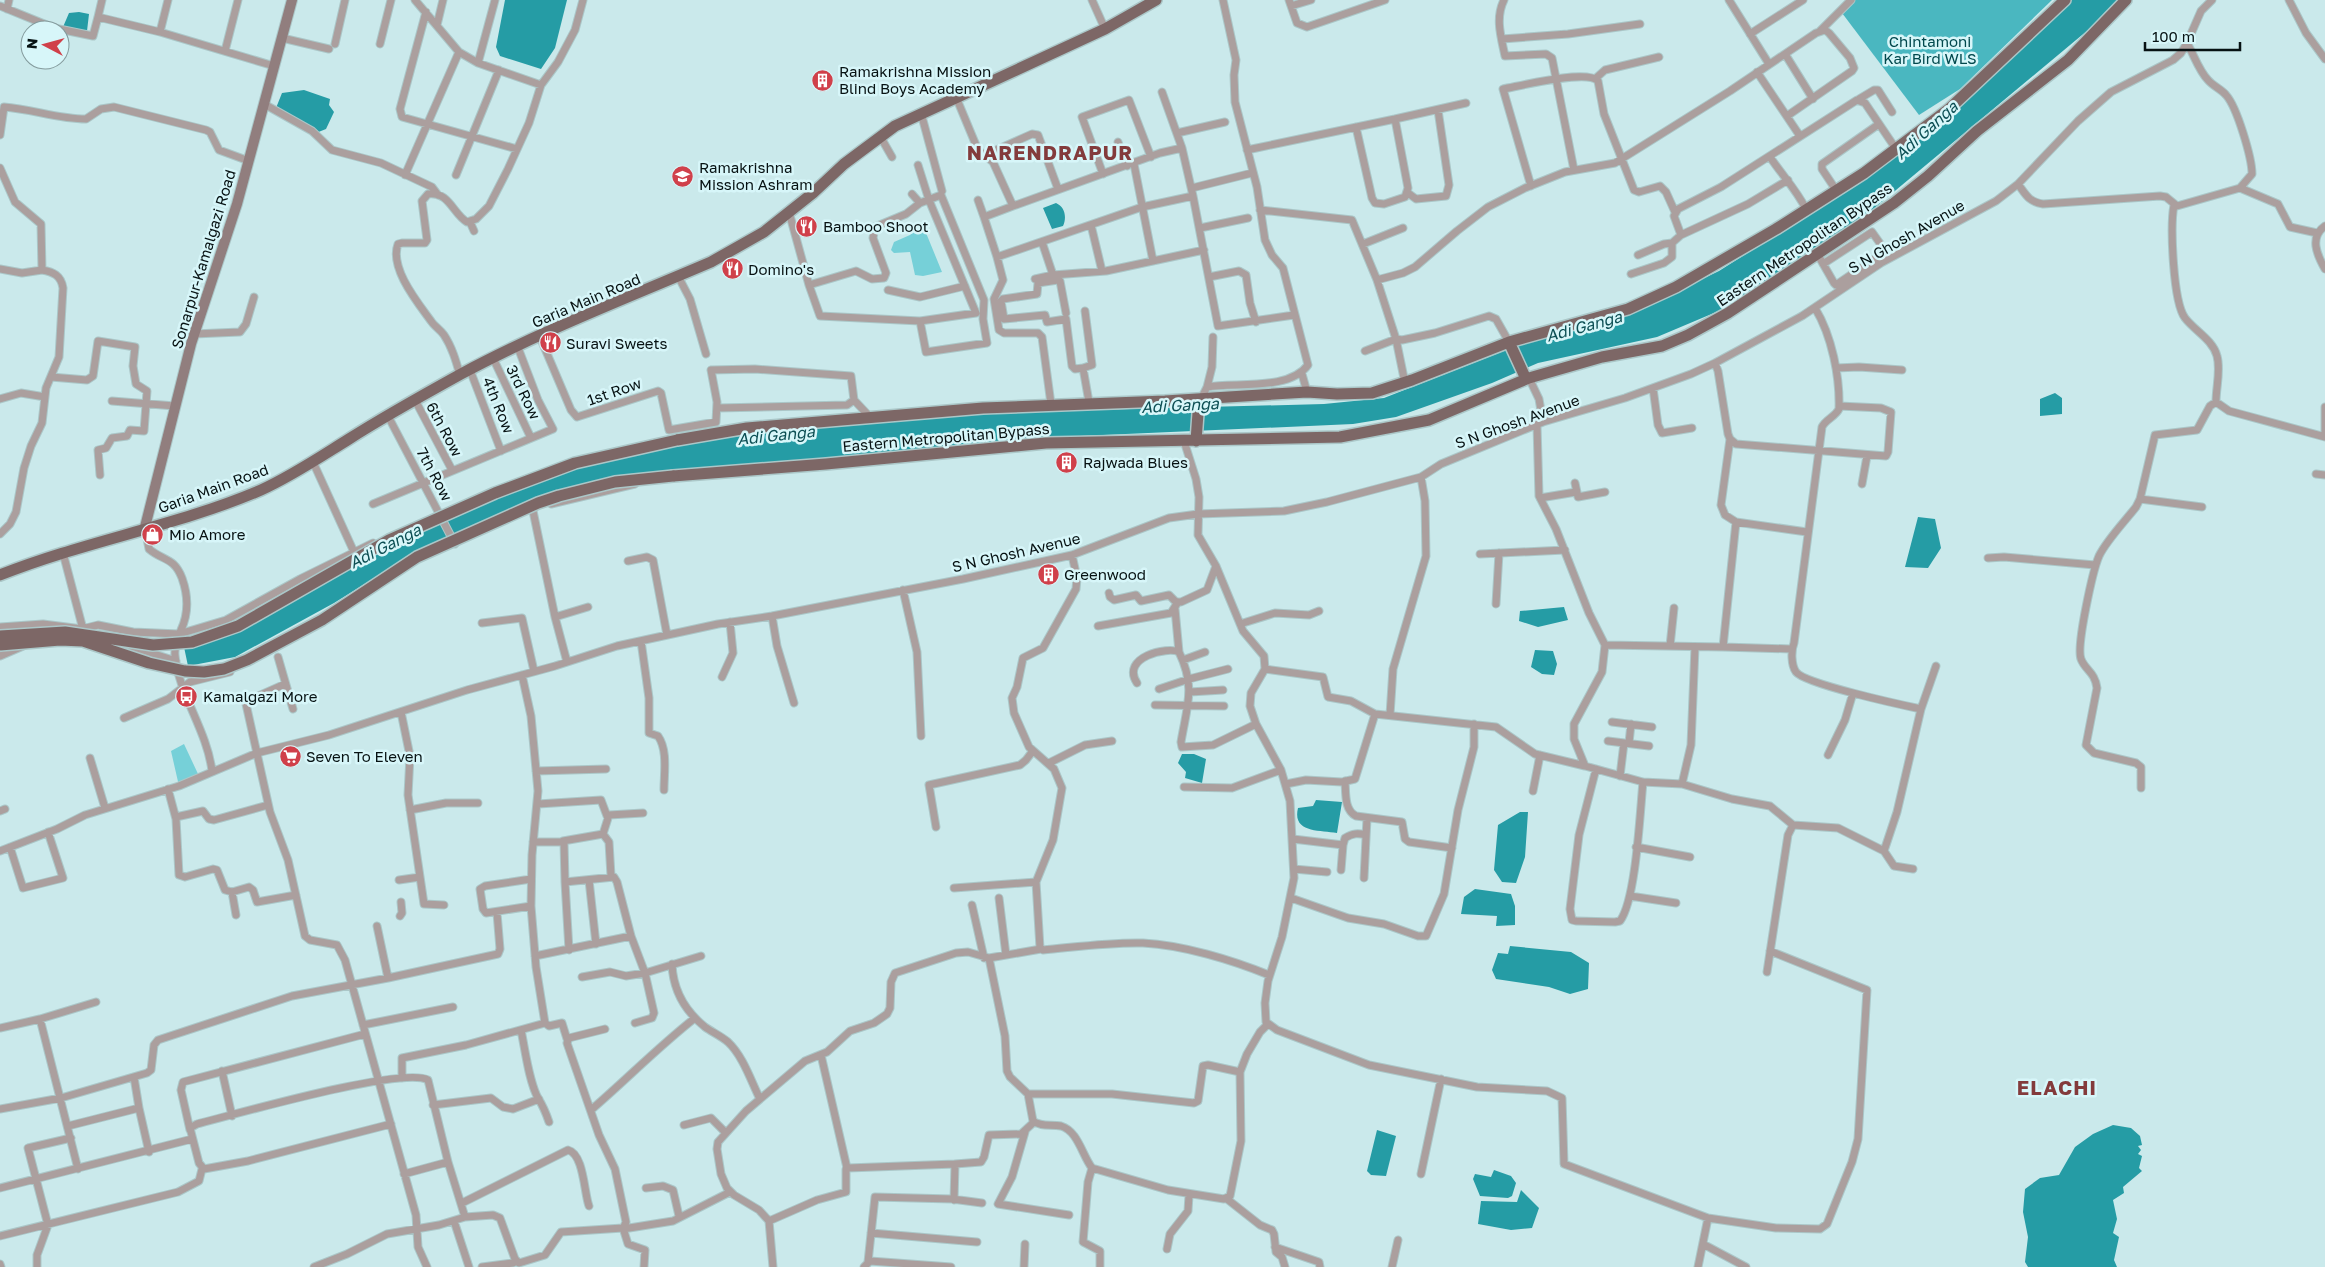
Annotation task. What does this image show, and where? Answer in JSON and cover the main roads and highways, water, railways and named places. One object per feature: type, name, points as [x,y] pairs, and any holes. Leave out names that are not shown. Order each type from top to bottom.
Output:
[{"type":"main road","name":"Garia Main Road","points":[[0,575],[145,527],[193,514],[260,490],[313,462],[414,400],[465,372],[517,346],[738,248],[789,212],[894,126],[1105,29],[1156,0]]},
{"type":"main road","name":"Eastern Metropolitan Bypass","points":[[0,636],[65,632],[153,644],[192,642],[238,626],[389,540],[495,493],[575,463],[683,439],[747,428],[1051,404],[1200,399],[1307,392],[1372,393],[1511,345],[1628,308],[1676,287],[1806,209],[1896,149],[1949,108],[2065,0]]},
{"type":"main road","name":"Eastern Metropolitan Bypass","points":[[0,645],[83,640],[149,663],[185,671],[204,672],[224,669],[247,660],[322,620],[417,557],[538,503],[615,482],[1046,443],[1196,441],[1241,438],[1334,438],[1429,420],[1525,375],[1602,357],[1650,349],[1674,341],[1728,313],[1820,260],[1916,186],[1976,131],[2068,60],[2126,0]]},
{"type":"main road","name":"Sonarpur-Kamalgazi Road","points":[[145,527],[194,334],[222,254],[249,161],[282,38],[289,1]]},
{"type":"main road","points":[[1511,345],[1525,375]]},
{"type":"main road","points":[[1196,441],[1200,399]]},
{"type":"water","points":[[505,0],[567,0],[555,48],[541,69],[500,56],[496,47]]},
{"type":"water","name":"Adi Ganga","points":[[2069,0],[2117,0],[2088,30],[1866,215],[1721,310],[1657,337],[1538,363],[1492,383],[1396,417],[1353,424],[1058,437],[667,472],[577,488],[416,552],[334,603],[235,657],[188,666],[184,647],[319,585],[403,541],[505,495],[579,466],[680,442],[972,413],[1324,404],[1384,398],[1514,347],[1636,311],[1719,271],[1847,190]]},
{"type":"water","points":[[69,13],[89,14],[87,31],[70,28],[70,20],[66,20]]},
{"type":"water","points":[[304,90],[330,99],[329,105],[334,112],[326,129],[316,133],[276,108],[282,93]]},
{"type":"water","points":[[1056,203],[1063,210],[1065,219],[1063,226],[1052,229],[1043,208]]},
{"type":"water","points":[[2055,393],[2062,398],[2062,414],[2040,416],[2040,399]]},
{"type":"water","points":[[1918,517],[1935,519],[1941,548],[1928,568],[1905,567]]},
{"type":"water","points":[[1564,607],[1568,620],[1538,627],[1519,621],[1520,611]]},
{"type":"water","points":[[1535,650],[1553,651],[1557,664],[1554,675],[1542,674],[1531,667]]},
{"type":"water","points":[[1182,754],[1194,754],[1206,759],[1202,783],[1185,778],[1186,772],[1178,763]]},
{"type":"water","points":[[1316,800],[1342,802],[1337,833],[1308,829],[1299,822],[1297,816],[1298,808],[1313,806]]},
{"type":"water","points":[[1520,812],[1528,812],[1525,857],[1516,883],[1502,882],[1494,870],[1498,825]]},
{"type":"water","points":[[1475,889],[1511,894],[1515,906],[1515,925],[1496,926],[1497,916],[1461,914],[1464,897]]},
{"type":"water","points":[[1510,946],[1571,952],[1589,963],[1588,989],[1570,994],[1549,987],[1496,979],[1492,970],[1498,953],[1508,954]]},
{"type":"water","points":[[2113,1125],[2131,1128],[2140,1136],[2142,1145],[2138,1146],[2141,1150],[2138,1154],[2142,1156],[2139,1168],[2142,1171],[2123,1187],[2124,1193],[2113,1200],[2117,1219],[2113,1233],[2119,1237],[2114,1260],[2117,1267],[2028,1267],[2025,1262],[2028,1237],[2023,1212],[2025,1189],[2040,1178],[2059,1175],[2075,1147],[2093,1134]]},
{"type":"water","points":[[1377,1130],[1396,1136],[1386,1176],[1371,1175],[1367,1171]]},
{"type":"water","points":[[1494,1170],[1511,1176],[1516,1183],[1512,1196],[1508,1198],[1480,1196],[1473,1179],[1475,1174],[1491,1177]]},
{"type":"water","points":[[1521,1190],[1539,1208],[1532,1228],[1511,1230],[1478,1224],[1481,1201],[1517,1202]]},
{"type":"place","name":"Ramakrishna Mission Blind Boys Academy","points":[[823,80]]},
{"type":"place","name":"Ramakrishna Mission Ashram","points":[[683,176]]},
{"type":"place","name":"Bamboo Shoot","points":[[807,226]]},
{"type":"place","name":"Domino's","points":[[732,269]]},
{"type":"place","name":"Suravi Sweets","points":[[550,343]]},
{"type":"place","name":"Rajwada Blues","points":[[1067,462]]},
{"type":"place","name":"Mio Amore","points":[[153,534]]},
{"type":"place","name":"Greenwood","points":[[1048,574]]},
{"type":"place","name":"Kamalgazi More","points":[[187,696]]},
{"type":"place","name":"Seven To Eleven","points":[[290,756]]},
{"type":"district","name":"NARENDRAPUR","points":[[1050,152]]},
{"type":"district","name":"ELACHI","points":[[2057,1087]]},
{"type":"park label","name":"Chintamoni Kar Bird WLS","points":[[1930,50]]}]
